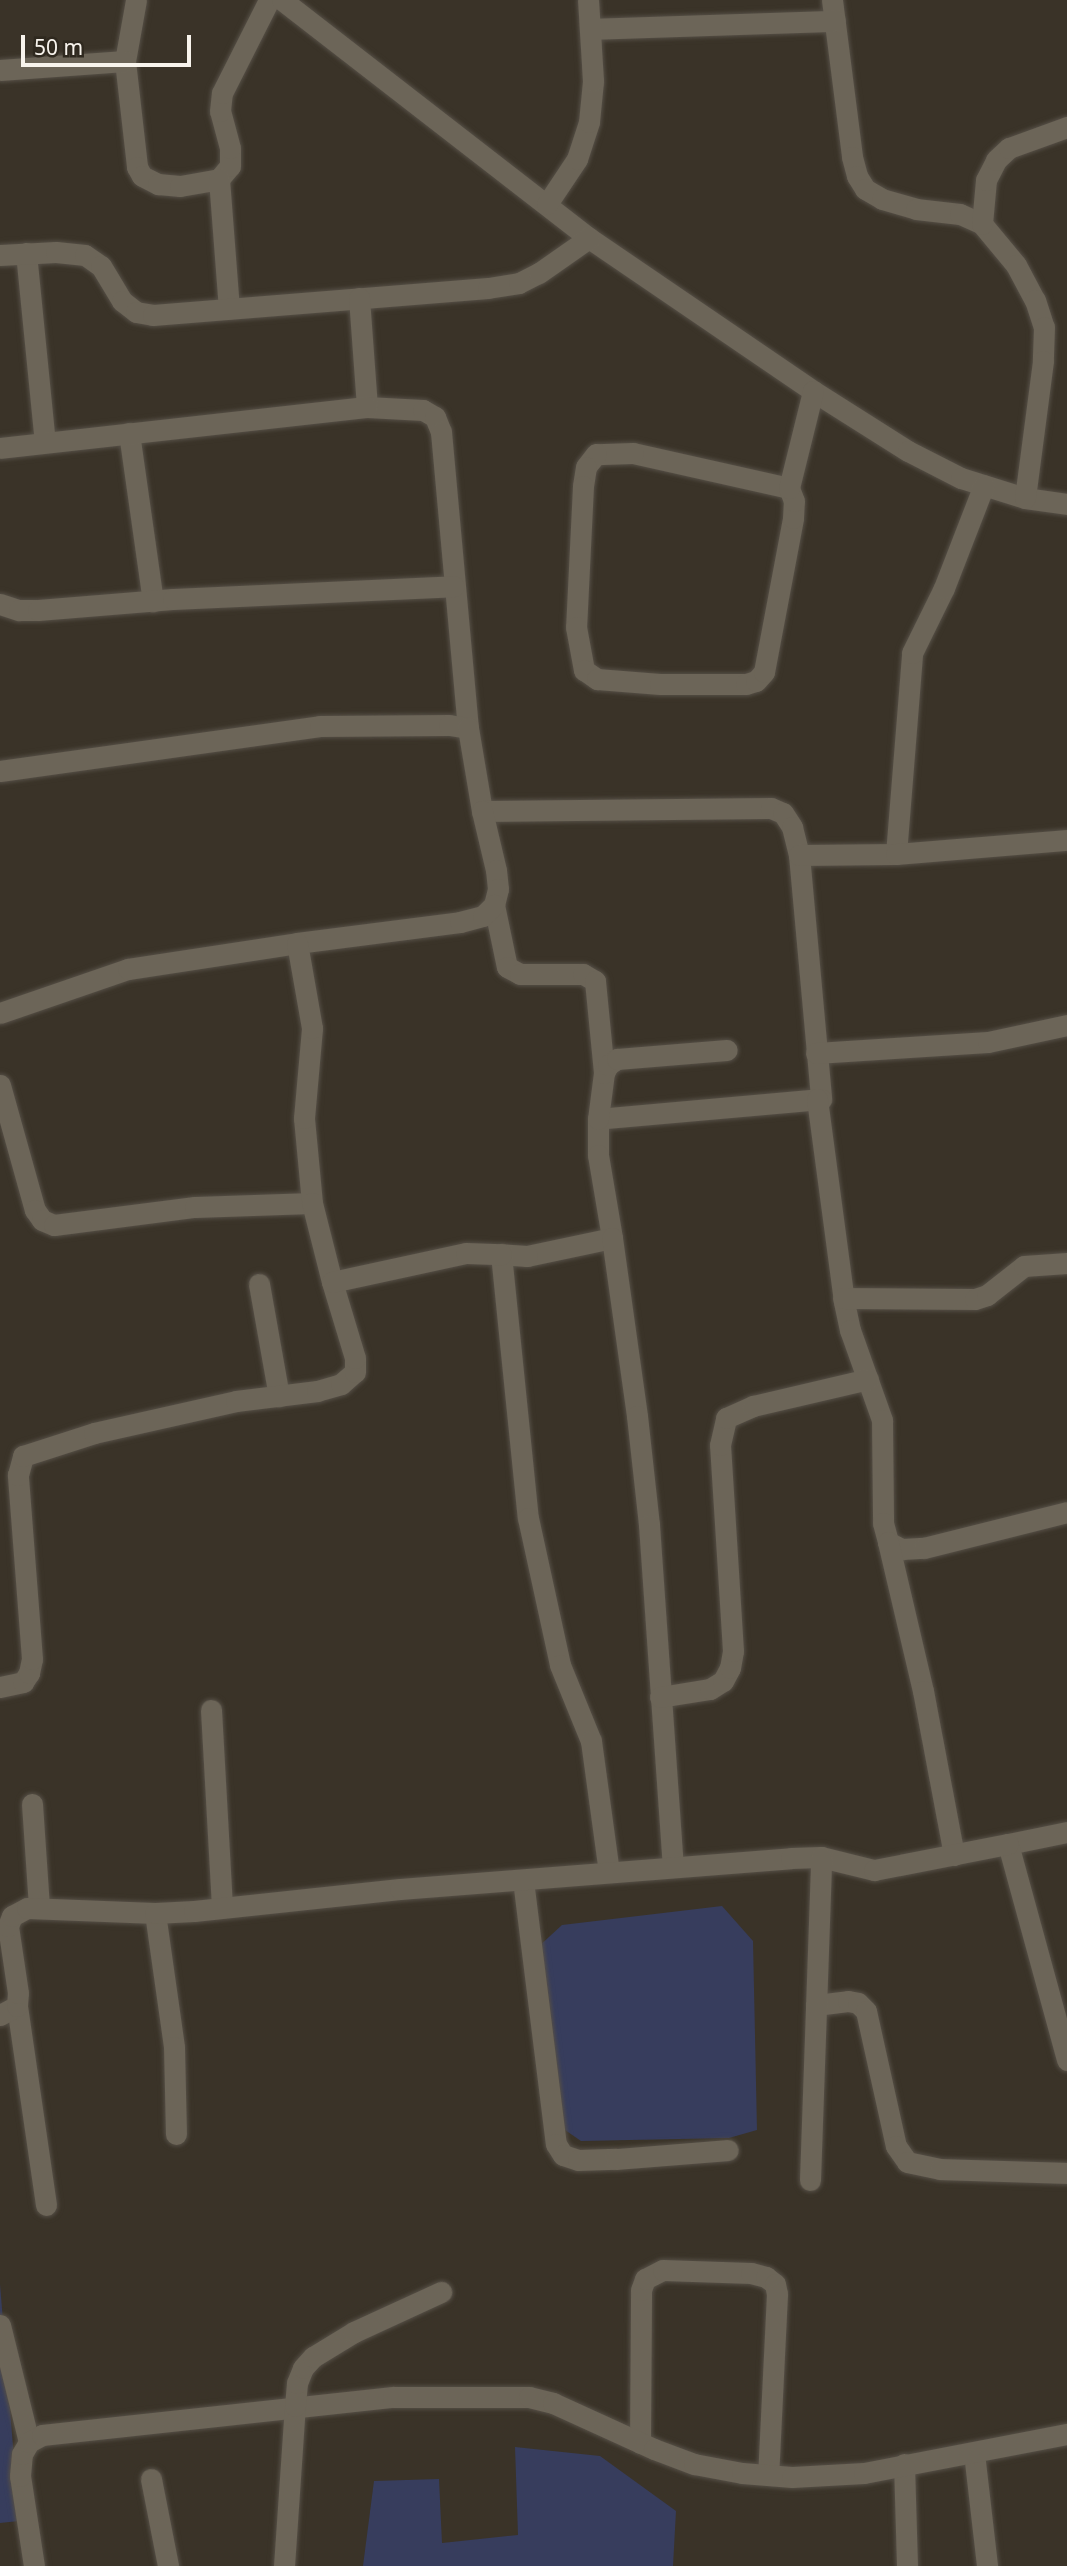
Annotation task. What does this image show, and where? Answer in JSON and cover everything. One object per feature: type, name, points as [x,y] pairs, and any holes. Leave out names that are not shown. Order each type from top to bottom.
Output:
[{"type":"street","points":[[136,0],[125,61],[128,109],[137,167],[142,176],[158,184],[180,186],[219,179],[230,166],[230,148],[220,111],[222,93],[269,0]]},
{"type":"street","points":[[282,0],[589,238],[813,391],[908,451],[961,478],[1025,498],[1067,504]]},
{"type":"street","points":[[547,204],[577,159],[589,122],[593,81],[588,0]]},
{"type":"street","points":[[591,29],[833,10],[852,157],[857,176],[865,189],[882,199],[916,209],[960,214],[982,223],[1016,265],[1035,300],[1044,327],[1043,361],[1025,498]]},
{"type":"street","points":[[0,70],[125,61]]},
{"type":"street","points":[[982,223],[986,180],[996,160],[1009,148],[1067,127]]},
{"type":"street","points":[[219,179],[229,309]]},
{"type":"street","points":[[0,255],[85,255],[101,266],[122,301],[136,312],[153,315],[488,289],[519,283],[539,273],[589,238]]},
{"type":"street","points":[[26,253],[45,442]]},
{"type":"street","points":[[359,298],[367,407]]},
{"type":"street","points":[[789,488],[633,453],[596,454],[586,467],[583,486],[576,627],[584,670],[597,679],[623,684],[747,684],[756,681],[764,672],[793,518],[794,501],[789,488],[813,391]]},
{"type":"street","points":[[0,448],[367,407],[423,410],[435,417],[440,432],[468,728],[482,811],[496,870],[498,890],[494,905],[508,967],[520,974],[583,974],[595,981],[604,1073],[598,1119],[598,1155],[612,1238],[648,1512],[673,1866]]},
{"type":"street","points":[[129,433],[152,601]]},
{"type":"street","points":[[896,854],[912,653],[944,588],[984,485]]},
{"type":"street","points":[[0,604],[19,610],[38,610],[152,601],[454,586]]},
{"type":"street","points":[[0,771],[320,726],[449,725],[468,728]]},
{"type":"street","points":[[482,811],[771,808],[783,813],[792,827],[799,855],[821,1099],[598,1119]]},
{"type":"street","points":[[799,855],[896,854],[1067,840]]},
{"type":"street","points":[[0,1013],[128,969],[460,922],[483,916],[494,905]]},
{"type":"street","points":[[0,1686],[23,1682],[30,1673],[32,1659],[18,1475],[10,1466],[33,1451],[94,1433],[236,1401],[341,1384],[355,1371],[355,1358],[312,1203],[303,1118],[312,1028],[297,943]]},
{"type":"street","points":[[816,1053],[988,1042],[1067,1025]]},
{"type":"street","points":[[604,1073],[608,1065],[617,1059],[727,1050]]},
{"type":"street","points":[[0,1085],[10,1112],[35,1210],[43,1220],[54,1225],[195,1206],[312,1203]]},
{"type":"street","points":[[817,1099],[843,1298],[850,1331],[882,1420],[883,1524],[920,1679],[954,1855]]},
{"type":"street","points":[[332,1282],[466,1253],[527,1256],[612,1238]]},
{"type":"street","points":[[501,1254],[528,1518],[560,1665],[591,1741],[609,1872]]},
{"type":"street","points":[[843,1298],[975,1299],[987,1295],[1024,1266],[1067,1263]]},
{"type":"street","points":[[259,1284],[279,1396]]},
{"type":"street","points":[[660,1697],[710,1689],[723,1681],[730,1668],[733,1651],[720,1445],[726,1418],[753,1406],[868,1379]]},
{"type":"street","points":[[888,1542],[902,1549],[924,1548],[1067,1512]]},
{"type":"street","points":[[211,1710],[222,1908]]},
{"type":"street","points":[[32,1804],[39,1908]]},
{"type":"street","points":[[46,2205],[8,2011],[18,1993],[8,1926],[18,1911],[39,1908],[155,1913],[673,1866],[821,1857],[874,1870],[1067,1832]]},
{"type":"street","points":[[1008,1844],[1067,2060]]},
{"type":"street","points":[[810,2180],[821,1857]]},
{"type":"street","points":[[523,1880],[556,2144],[562,2155],[578,2160],[616,2159],[728,2150]]},
{"type":"street","points":[[155,1913],[174,2048],[176,2134]]},
{"type":"street","points":[[816,2005],[848,2001],[858,2003],[866,2011],[896,2146],[907,2162],[940,2169],[1067,2173]]},
{"type":"street","points":[[640,2443],[641,2290],[645,2278],[663,2270],[751,2273],[766,2277],[775,2284],[778,2294],[768,2475]]},
{"type":"street","points":[[284,2566],[297,2383],[303,2368],[313,2357],[354,2332],[441,2292]]},
{"type":"street","points":[[0,2325],[29,2442]]},
{"type":"street","points":[[34,2566],[20,2476],[23,2454],[29,2442],[42,2435],[393,2397],[529,2397],[553,2403],[640,2443],[694,2464],[768,2475],[830,2477],[1067,2434]]},
{"type":"street","points":[[974,2453],[987,2566]]},
{"type":"street","points":[[904,2464],[907,2566]]},
{"type":"street","points":[[151,2479],[168,2566]]},
{"type":"shaded area","points":[[722,1906],[753,1941],[757,2130],[729,2138],[581,2141],[549,2119],[537,1948],[562,1925]]},
{"type":"shaded area","points":[[0,2284],[19,2521],[0,2523]]},
{"type":"shaded area","points":[[515,2447],[600,2456],[676,2511],[673,2566],[363,2566],[374,2481],[439,2479],[442,2543],[518,2535]]}]
